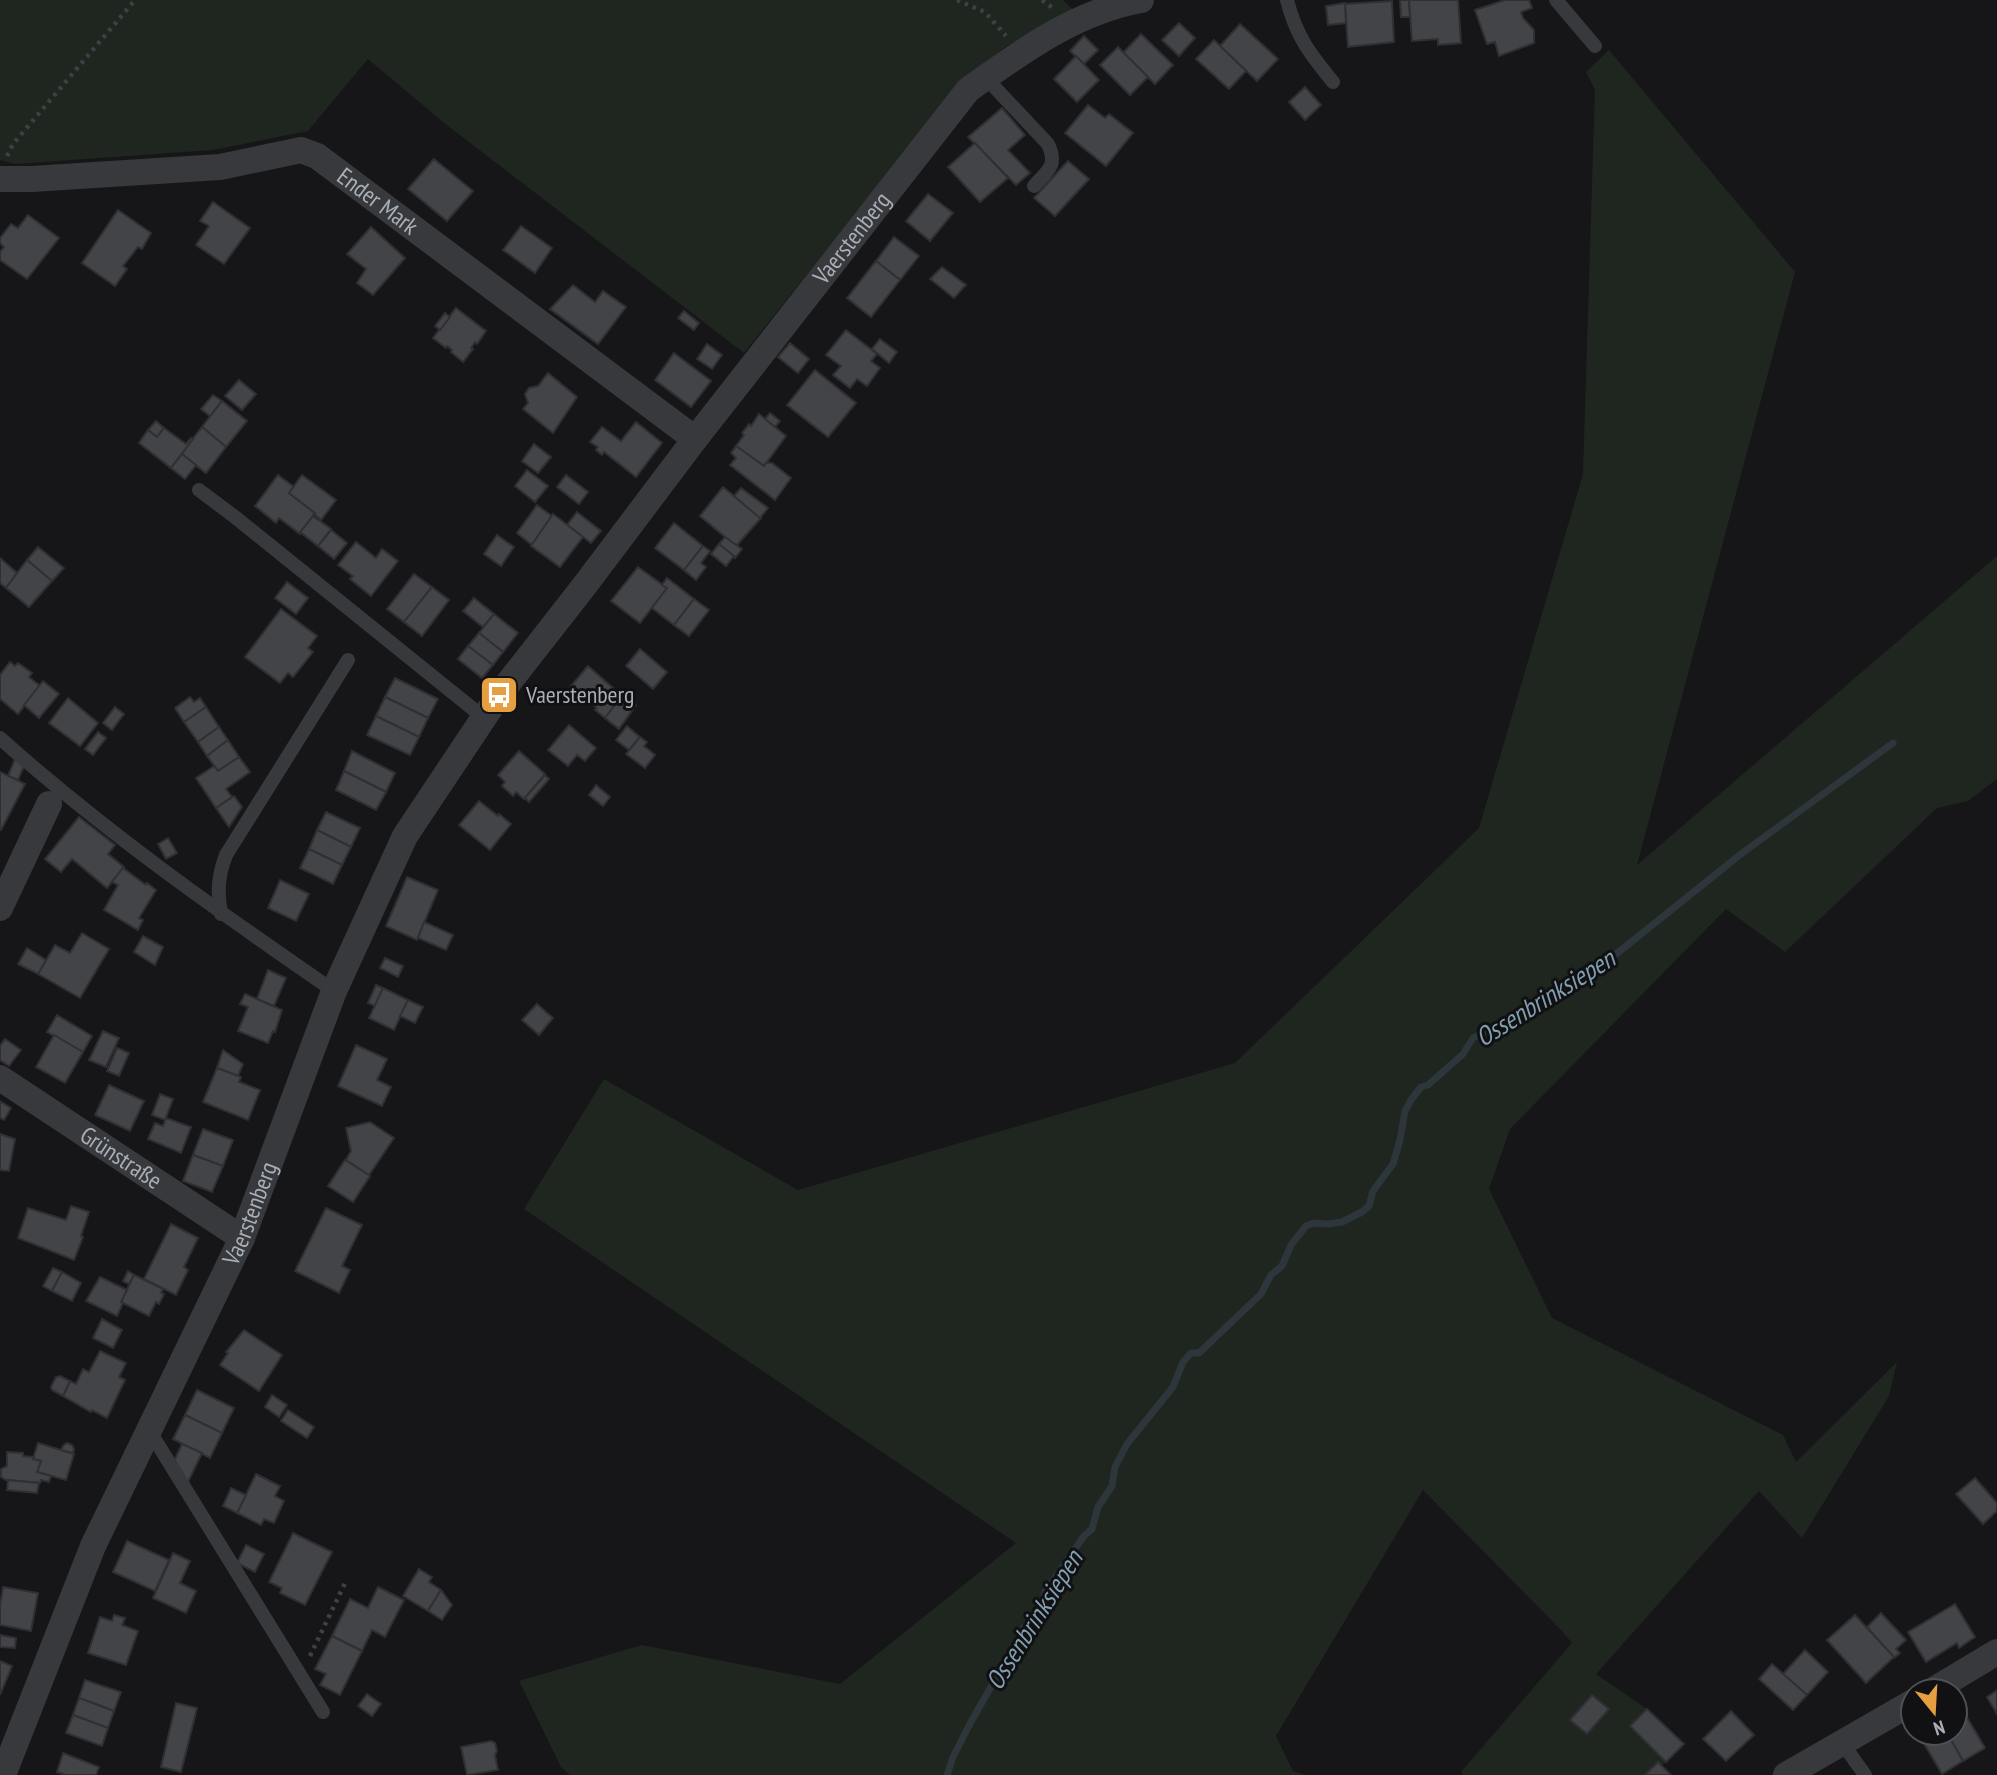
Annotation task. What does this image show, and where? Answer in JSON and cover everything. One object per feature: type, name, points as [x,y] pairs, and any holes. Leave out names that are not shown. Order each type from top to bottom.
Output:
[{"type":"street","name":"Vaerstenberg","points":[[3,1775],[93,1546],[242,1238],[334,991],[405,836],[484,717],[695,439],[968,90],[1020,52],[1082,18],[1140,0]]},
{"type":"street","name":"Ender Mark","points":[[3,168],[32,179],[220,167],[301,150],[317,156],[695,439]]},
{"type":"street","points":[[0,908],[49,804]]},
{"type":"street","name":"Grünstraße","points":[[0,1078],[242,1238]]},
{"type":"street","points":[[1955,1677],[1997,1652]]},
{"type":"street","points":[[1786,1775],[1899,1710]]},
{"type":"lane","points":[[1287,0],[1300,38],[1333,82]]},
{"type":"lane","points":[[1556,0],[1595,46]]},
{"type":"lane","points":[[985,78],[1048,144],[1054,156],[1051,167],[1034,186]]},
{"type":"lane","points":[[199,490],[484,717]]},
{"type":"lane","points":[[221,914],[217,893],[219,875],[226,855],[348,660]]},
{"type":"lane","points":[[0,738],[55,788],[221,914],[334,991]]},
{"type":"lane","points":[[149,1430],[323,1713]]},
{"type":"lane","points":[[1843,1744],[1865,1775]]},
{"type":"path","points":[[3,168],[13,145],[135,0]]},
{"type":"path","points":[[957,0],[985,12],[1020,52]]},
{"type":"path","points":[[301,1675],[345,1583]]},
{"type":"shaded area","points":[[0,0],[1063,0],[1072,11],[1007,46],[964,78],[744,353],[443,122],[368,59],[308,131],[213,150],[15,164],[0,160]]},
{"type":"shaded area","points":[[1609,50],[1795,272],[1637,865],[1997,556],[1997,779],[1968,801],[1937,808],[1785,952],[1726,909],[1510,1129],[1489,1189],[1552,1318],[1783,1435],[1796,1462],[1897,1362],[1889,1396],[1802,1538],[1759,1491],[1596,1674],[1647,1709],[1630,1726],[1666,1762],[1648,1775],[1463,1775],[1461,1772],[1572,1643],[1423,1490],[1276,1736],[1293,1771],[1305,1775],[570,1775],[561,1767],[519,1681],[642,1645],[840,1684],[1016,1543],[524,1209],[604,1079],[798,1190],[1235,1063],[1479,828],[1583,474],[1595,90],[1586,72]]},
{"type":"building","points":[[1400,0],[1409,0],[1410,17],[1401,17]]},
{"type":"building","points":[[1409,0],[1458,0],[1461,43],[1438,45],[1438,39],[1412,41]]},
{"type":"building","points":[[1505,0],[1529,0],[1532,8],[1521,12],[1534,30],[1534,43],[1499,56],[1495,42],[1487,44],[1475,10]]},
{"type":"building","points":[[1392,1],[1394,42],[1348,47],[1345,4]]},
{"type":"building","points":[[1345,3],[1346,23],[1328,25],[1326,6]]},
{"type":"building","points":[[1179,23],[1195,38],[1179,56],[1162,40]]},
{"type":"building","points":[[1240,24],[1278,59],[1257,81],[1220,46]]},
{"type":"building","points":[[1141,34],[1173,65],[1155,84],[1123,53]]},
{"type":"building","points":[[1084,36],[1098,50],[1084,64],[1070,51]]},
{"type":"building","points":[[1214,40],[1246,71],[1229,89],[1196,59]]},
{"type":"building","points":[[1118,47],[1148,77],[1130,95],[1100,65]]},
{"type":"building","points":[[1076,56],[1099,80],[1077,102],[1054,79]]},
{"type":"building","points":[[1305,87],[1321,105],[1305,120],[1289,102]]},
{"type":"building","points":[[1088,105],[1105,118],[1109,114],[1133,133],[1106,166],[1065,133]]},
{"type":"building","points":[[1002,108],[1025,135],[1008,150],[1030,173],[1016,185],[968,137]]},
{"type":"building","points":[[975,143],[1008,178],[980,202],[948,167]]},
{"type":"building","points":[[434,159],[473,191],[447,221],[408,189]]},
{"type":"building","points":[[1068,161],[1089,179],[1055,216],[1034,198]]},
{"type":"building","points":[[928,194],[953,213],[930,241],[906,221]]},
{"type":"building","points":[[213,202],[250,228],[224,264],[196,245],[209,226],[200,221]]},
{"type":"building","points":[[118,210],[151,233],[142,249],[138,247],[123,266],[127,269],[115,286],[82,263]]},
{"type":"building","points":[[28,215],[59,238],[27,279],[0,260],[0,252],[4,247],[0,238],[11,224],[18,228]]},
{"type":"building","points":[[521,226],[552,248],[535,273],[503,250]]},
{"type":"building","points":[[371,227],[405,258],[373,295],[357,283],[366,269],[347,254]]},
{"type":"building","points":[[894,237],[919,256],[900,280],[876,261]]},
{"type":"building","points":[[876,261],[900,280],[871,317],[847,298]]},
{"type":"building","points":[[942,267],[966,285],[954,298],[930,279]]},
{"type":"building","points":[[573,285],[595,302],[603,291],[626,307],[598,344],[550,309]]},
{"type":"building","points":[[456,308],[486,331],[477,344],[475,342],[463,362],[447,346],[446,348],[433,338]]},
{"type":"building","points":[[684,311],[699,323],[694,330],[678,318]]},
{"type":"building","points":[[445,313],[450,317],[440,330],[435,326]]},
{"type":"building","points":[[846,330],[877,354],[871,361],[880,368],[867,386],[857,379],[850,388],[833,375],[841,366],[826,355]]},
{"type":"building","points":[[880,339],[897,352],[889,363],[872,349]]},
{"type":"building","points":[[790,343],[809,359],[798,373],[778,357]]},
{"type":"building","points":[[707,344],[722,355],[712,369],[697,359]]},
{"type":"building","points":[[674,353],[711,381],[691,407],[655,380]]},
{"type":"building","points":[[815,370],[856,403],[828,437],[787,405]]},
{"type":"building","points":[[548,373],[577,397],[553,433],[523,409],[528,403],[525,394],[529,388],[538,386]]},
{"type":"building","points":[[239,380],[256,394],[242,410],[225,396]]},
{"type":"building","points":[[213,395],[222,401],[210,416],[201,409]]},
{"type":"building","points":[[222,401],[247,421],[226,447],[202,427]]},
{"type":"building","points":[[770,413],[780,421],[775,427],[765,419]]},
{"type":"building","points":[[759,414],[786,436],[764,466],[736,446],[744,435],[742,433]]},
{"type":"building","points":[[156,421],[164,428],[157,437],[148,430]]},
{"type":"building","points":[[636,422],[662,443],[636,477],[604,452],[602,455],[596,450],[598,447],[590,442],[602,427],[621,441]]},
{"type":"building","points":[[202,427],[226,447],[206,473],[181,454]]},
{"type":"building","points":[[164,428],[186,444],[193,439],[171,468],[139,443],[148,430],[157,437]]},
{"type":"building","points":[[534,444],[551,457],[538,473],[522,461]]},
{"type":"building","points":[[736,446],[764,466],[766,463],[772,463],[791,478],[775,500],[730,465],[736,458],[731,453]]},
{"type":"building","points":[[182,454],[196,465],[185,479],[171,468]]},
{"type":"building","points":[[527,470],[548,486],[535,502],[515,486]]},
{"type":"building","points":[[278,475],[294,487],[289,493],[315,513],[300,534],[279,518],[276,523],[255,506]]},
{"type":"building","points":[[302,475],[336,500],[321,520],[289,493]]},
{"type":"building","points":[[566,475],[588,492],[579,504],[557,487]]},
{"type":"building","points":[[723,487],[761,518],[736,546],[700,516]]},
{"type":"building","points":[[741,488],[768,508],[760,518],[734,496]]},
{"type":"building","points":[[537,505],[552,516],[532,545],[517,533]]},
{"type":"building","points":[[577,512],[601,531],[591,543],[567,525]]},
{"type":"building","points":[[553,514],[583,537],[560,567],[531,546]]},
{"type":"building","points":[[313,516],[331,529],[318,546],[300,532]]},
{"type":"building","points":[[674,523],[703,546],[684,570],[655,548]]},
{"type":"building","points":[[331,530],[347,543],[334,559],[318,546]]},
{"type":"building","points":[[497,535],[514,547],[501,566],[484,554]]},
{"type":"building","points":[[725,537],[742,549],[735,558],[719,544]]},
{"type":"building","points":[[356,542],[376,558],[382,549],[398,561],[371,596],[350,579],[353,576],[338,565]]},
{"type":"building","points":[[719,544],[734,556],[726,566],[711,554]]},
{"type":"building","points":[[703,546],[710,551],[701,563],[706,567],[696,580],[684,570]]},
{"type":"building","points":[[38,547],[64,568],[52,581],[27,560]]},
{"type":"building","points":[[0,558],[17,573],[6,588],[0,583]]},
{"type":"building","points":[[27,560],[52,581],[29,607],[6,588]]},
{"type":"building","points":[[638,567],[667,588],[640,623],[611,601]]},
{"type":"building","points":[[414,574],[432,587],[404,622],[387,609]]},
{"type":"building","points":[[667,578],[694,599],[674,625],[652,608],[667,588],[662,585]]},
{"type":"building","points":[[287,582],[308,598],[296,614],[275,598]]},
{"type":"building","points":[[432,587],[449,600],[422,636],[404,622]]},
{"type":"building","points":[[474,598],[494,614],[483,627],[463,611]]},
{"type":"building","points":[[694,599],[709,610],[689,636],[674,625]]},
{"type":"building","points":[[281,609],[317,636],[308,648],[313,652],[293,677],[288,673],[280,683],[245,657]]},
{"type":"building","points":[[494,614],[518,633],[503,652],[479,633]]},
{"type":"building","points":[[479,633],[503,652],[493,665],[468,646]]},
{"type":"building","points":[[468,646],[493,665],[482,678],[458,659]]},
{"type":"building","points":[[640,649],[667,672],[653,689],[626,666]]},
{"type":"building","points":[[10,662],[15,666],[18,663],[32,673],[29,677],[40,686],[18,714],[0,699],[0,675]]},
{"type":"building","points":[[588,666],[622,696],[605,718],[595,710],[597,708],[570,687]]},
{"type":"building","points":[[395,678],[438,699],[428,718],[385,697]]},
{"type":"building","points":[[43,681],[59,694],[39,718],[24,705]]},
{"type":"building","points":[[622,696],[630,697],[636,705],[619,729],[605,718]]},
{"type":"building","points":[[190,697],[194,702],[200,698],[206,707],[184,722],[175,708]]},
{"type":"building","points":[[385,697],[428,718],[419,737],[376,716]]},
{"type":"building","points":[[68,698],[98,723],[80,746],[49,723]]},
{"type":"building","points":[[115,707],[124,714],[112,730],[103,723]]},
{"type":"building","points":[[206,707],[219,727],[198,742],[184,722]]},
{"type":"building","points":[[376,716],[419,737],[410,755],[367,735]]},
{"type":"building","points":[[569,725],[596,748],[585,761],[577,755],[568,766],[548,750]]},
{"type":"building","points":[[627,726],[640,737],[629,750],[616,740]]},
{"type":"building","points":[[219,727],[228,740],[207,756],[198,742]]},
{"type":"building","points":[[98,732],[106,738],[93,755],[85,749]]},
{"type":"building","points":[[640,737],[647,742],[644,746],[655,755],[645,768],[626,754]]},
{"type":"building","points":[[228,740],[239,757],[218,771],[207,756]]},
{"type":"building","points":[[352,751],[395,773],[386,792],[344,771]]},
{"type":"building","points":[[519,751],[545,774],[524,799],[516,792],[513,796],[502,786],[505,782],[498,775]]},
{"type":"building","points":[[239,757],[250,772],[226,789],[232,797],[216,808],[196,778],[214,766],[218,771]]},
{"type":"building","points":[[15,759],[24,766],[18,780],[8,776]]},
{"type":"building","points":[[344,771],[386,792],[376,810],[336,790]]},
{"type":"building","points":[[0,772],[25,784],[1,830],[0,830]]},
{"type":"building","points":[[545,775],[549,779],[529,802],[525,798]]},
{"type":"building","points":[[596,785],[610,797],[603,806],[589,795]]},
{"type":"building","points":[[234,796],[242,807],[229,827],[216,808]]},
{"type":"building","points":[[479,801],[511,824],[490,850],[459,825]]},
{"type":"building","points":[[326,812],[360,828],[351,847],[317,830]]},
{"type":"building","points":[[79,817],[115,845],[108,854],[124,867],[107,888],[72,859],[61,872],[45,859]]},
{"type":"building","points":[[317,830],[351,847],[342,865],[309,849]]},
{"type":"building","points":[[168,838],[177,853],[166,859],[158,844]]},
{"type":"building","points":[[309,849],[342,865],[333,884],[300,868]]},
{"type":"building","points":[[123,868],[156,890],[139,918],[143,920],[138,930],[104,910],[118,885],[112,882]]},
{"type":"building","points":[[407,877],[438,890],[417,940],[386,926]]},
{"type":"building","points":[[280,880],[309,894],[296,921],[268,908]]},
{"type":"building","points":[[424,922],[453,935],[446,950],[418,938]]},
{"type":"building","points":[[82,933],[109,949],[80,998],[38,974],[55,945],[70,953]]},
{"type":"building","points":[[143,936],[163,947],[155,965],[134,952]]},
{"type":"building","points":[[27,948],[46,960],[38,974],[18,964]]},
{"type":"building","points":[[385,958],[403,966],[398,977],[380,968]]},
{"type":"building","points":[[268,970],[286,978],[274,1006],[257,999]]},
{"type":"building","points":[[376,985],[383,988],[375,1006],[368,1003]]},
{"type":"building","points":[[383,988],[408,1000],[394,1030],[369,1018]]},
{"type":"building","points":[[245,994],[282,1010],[275,1032],[273,1031],[268,1043],[238,1031],[248,1007],[240,1004]]},
{"type":"building","points":[[408,1000],[423,1007],[415,1023],[400,1016]]},
{"type":"building","points":[[537,1004],[553,1018],[539,1035],[522,1020]]},
{"type":"building","points":[[57,1015],[92,1036],[83,1052],[47,1032]]},
{"type":"building","points":[[103,1031],[119,1038],[106,1067],[89,1060]]},
{"type":"building","points":[[54,1035],[83,1052],[65,1083],[36,1067]]},
{"type":"building","points":[[5,1039],[21,1050],[9,1066],[0,1060],[0,1046]]},
{"type":"building","points":[[356,1045],[387,1059],[377,1080],[391,1087],[382,1106],[338,1086]]},
{"type":"building","points":[[117,1048],[129,1053],[119,1076],[107,1071]]},
{"type":"building","points":[[223,1050],[243,1064],[238,1076],[217,1068]]},
{"type":"building","points":[[217,1068],[241,1077],[239,1082],[260,1090],[248,1120],[203,1102]]},
{"type":"building","points":[[109,1085],[144,1101],[130,1131],[95,1115]]},
{"type":"building","points":[[160,1094],[173,1099],[165,1120],[152,1115]]},
{"type":"building","points":[[0,1101],[11,1108],[4,1120],[0,1118]]},
{"type":"building","points":[[166,1118],[191,1127],[181,1153],[148,1139],[155,1123],[163,1126]]},
{"type":"building","points":[[370,1122],[394,1138],[369,1175],[346,1160],[351,1151],[346,1128]]},
{"type":"building","points":[[203,1129],[233,1140],[223,1166],[193,1155]]},
{"type":"building","points":[[0,1134],[15,1139],[9,1171],[0,1170]]},
{"type":"building","points":[[193,1155],[223,1166],[212,1192],[183,1181]]},
{"type":"building","points":[[345,1160],[370,1176],[353,1202],[328,1186]]},
{"type":"building","points":[[71,1206],[89,1212],[74,1260],[18,1238],[28,1208],[66,1220]]},
{"type":"building","points":[[326,1208],[362,1225],[342,1266],[350,1270],[339,1293],[295,1271]]},
{"type":"building","points":[[171,1224],[198,1238],[184,1267],[188,1270],[176,1295],[144,1279]]},
{"type":"building","points":[[53,1268],[62,1272],[52,1291],[43,1286]]},
{"type":"building","points":[[128,1271],[134,1275],[129,1284],[123,1281]]},
{"type":"building","points":[[62,1272],[81,1283],[72,1301],[52,1291]]},
{"type":"building","points":[[134,1275],[163,1289],[161,1293],[164,1294],[159,1304],[156,1302],[149,1316],[121,1302]]},
{"type":"building","points":[[100,1277],[127,1290],[117,1316],[86,1301]]},
{"type":"building","points":[[102,1319],[122,1330],[113,1348],[93,1338]]},
{"type":"building","points":[[244,1330],[282,1355],[259,1391],[220,1365],[228,1353],[226,1352]]},
{"type":"building","points":[[100,1351],[126,1363],[119,1377],[125,1380],[107,1418],[63,1396],[70,1381],[76,1384],[83,1369],[89,1372]]},
{"type":"building","points":[[56,1377],[70,1381],[63,1396],[51,1387]]},
{"type":"building","points":[[197,1390],[234,1408],[222,1433],[185,1415]]},
{"type":"building","points":[[272,1395],[287,1405],[279,1417],[265,1407]]},
{"type":"building","points":[[288,1410],[314,1427],[307,1438],[281,1421]]},
{"type":"building","points":[[185,1415],[222,1433],[210,1458],[173,1439]]},
{"type":"building","points":[[38,1443],[74,1454],[66,1480],[37,1472],[41,1461],[33,1459]]},
{"type":"building","points":[[67,1443],[72,1445],[73,1453],[61,1450]]},
{"type":"building","points":[[182,1444],[202,1453],[186,1486],[172,1465]]},
{"type":"building","points":[[7,1452],[23,1453],[23,1456],[41,1461],[37,1472],[51,1476],[49,1482],[6,1480],[1,1477],[1,1469],[7,1466]]},
{"type":"building","points":[[256,1474],[280,1486],[275,1496],[284,1501],[274,1523],[264,1519],[261,1525],[237,1513]]},
{"type":"building","points":[[1975,1478],[1997,1503],[1997,1511],[1983,1524],[1956,1494]]},
{"type":"building","points":[[8,1480],[39,1483],[37,1493],[7,1490]]},
{"type":"building","points":[[231,1488],[246,1495],[237,1513],[223,1506]]},
{"type":"building","points":[[293,1533],[332,1552],[305,1605],[280,1593],[282,1588],[269,1582]]},
{"type":"building","points":[[127,1541],[169,1560],[155,1591],[113,1572]]},
{"type":"building","points":[[246,1545],[264,1554],[255,1572],[237,1563]]},
{"type":"building","points":[[173,1553],[190,1561],[180,1583],[196,1591],[186,1613],[153,1598]]},
{"type":"building","points":[[419,1569],[432,1577],[429,1582],[441,1590],[428,1611],[403,1596]]},
{"type":"building","points":[[3,1587],[38,1593],[31,1631],[0,1625]]},
{"type":"building","points":[[378,1587],[404,1600],[385,1637],[372,1630],[362,1651],[332,1636],[350,1599],[368,1608]]},
{"type":"building","points":[[441,1590],[452,1605],[442,1620],[428,1611]]},
{"type":"building","points":[[1955,1604],[1975,1637],[1959,1648],[1957,1643],[1926,1662],[1908,1632]]},
{"type":"building","points":[[1881,1613],[1906,1640],[1896,1649],[1900,1653],[1894,1658],[1867,1627]]},
{"type":"building","points":[[114,1615],[125,1618],[122,1625],[138,1631],[126,1665],[88,1653],[100,1617],[112,1621]]},
{"type":"building","points":[[1855,1615],[1894,1657],[1866,1683],[1827,1640]]},
{"type":"building","points":[[0,1635],[16,1638],[15,1648],[0,1647]]},
{"type":"building","points":[[332,1636],[362,1651],[340,1695],[320,1685],[326,1674],[315,1669]]},
{"type":"building","points":[[1805,1650],[1828,1672],[1807,1695],[1783,1674]]},
{"type":"building","points":[[0,1661],[12,1666],[0,1695]]},
{"type":"building","points":[[1772,1664],[1807,1695],[1793,1710],[1759,1679]]},
{"type":"building","points":[[85,1680],[121,1692],[114,1711],[79,1698]]},
{"type":"building","points":[[1996,1691],[1997,1693],[1997,1714],[1987,1697]]},
{"type":"building","points":[[367,1694],[381,1704],[372,1716],[358,1706]]},
{"type":"building","points":[[1592,1695],[1609,1709],[1587,1734],[1570,1720]]},
{"type":"building","points":[[79,1698],[114,1711],[108,1728],[73,1715]]},
{"type":"building","points":[[176,1703],[197,1708],[181,1772],[161,1767]]},
{"type":"building","points":[[1647,1709],[1684,1744],[1666,1762],[1630,1726]]},
{"type":"building","points":[[1731,1711],[1754,1735],[1726,1761],[1703,1739]]},
{"type":"building","points":[[73,1715],[108,1728],[102,1746],[66,1733]]},
{"type":"building","points":[[1969,1721],[1985,1748],[1963,1761],[1955,1747],[1969,1747]]},
{"type":"building","points":[[491,1741],[495,1743],[497,1751],[495,1755],[498,1770],[467,1775],[461,1747]]},
{"type":"building","points":[[1926,1747],[1955,1747],[1963,1761],[1942,1774]]},
{"type":"building","points":[[63,1753],[99,1767],[96,1775],[66,1775],[57,1772]]},
{"type":"building","points":[[1658,1762],[1671,1775],[1645,1775]]},
{"type":"waterway","name":"Ossenbrinksiepen","points":[[947,1775],[972,1720],[996,1678],[1021,1644],[1021,1631],[1039,1612],[1045,1592],[1084,1536],[1092,1529],[1098,1507],[1112,1486],[1115,1467],[1127,1444],[1173,1387],[1183,1362],[1191,1353],[1199,1353],[1261,1294],[1271,1275],[1282,1266],[1291,1245],[1306,1226],[1342,1222],[1369,1206],[1373,1191],[1393,1164],[1405,1111],[1421,1087],[1428,1085],[1463,1054],[1473,1038],[1605,963],[1741,854],[1893,743]]},
{"type":"place","name":"Vaerstenberg","points":[[499,695]]}]
